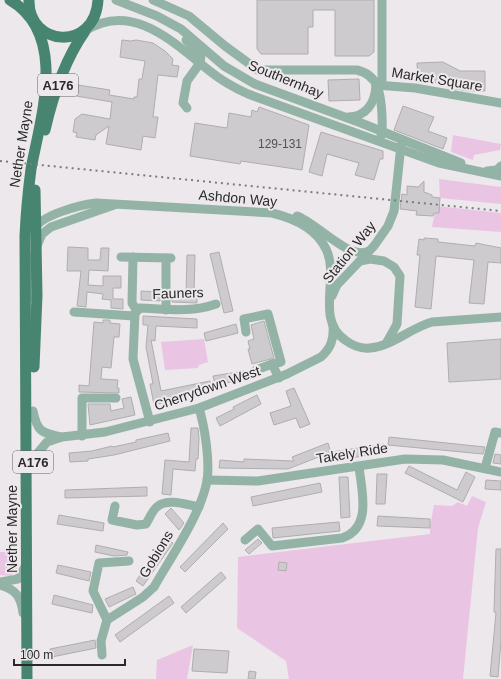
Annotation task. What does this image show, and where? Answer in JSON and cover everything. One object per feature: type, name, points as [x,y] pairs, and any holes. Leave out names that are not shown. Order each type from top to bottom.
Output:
[{"type":"main road","points":[[10,0],[21,8],[46,32],[61,37],[74,36],[85,31]]},
{"type":"main road","name":"A176","points":[[29,0],[30,11],[35,23]]},
{"type":"main road","name":"A176","points":[[85,31],[95,17],[98,0]]},
{"type":"main road","name":"Nether Mayne","points":[[27,679],[28,562],[25,262],[26,206],[46,74],[44,48],[35,23]]},
{"type":"main road","name":"Nether Mayne","points":[[33,679],[33,411],[37,296],[37,246],[34,210],[36,176],[52,102],[69,58],[85,31]]},
{"type":"street","name":"Southernhay","points":[[116,0],[157,16],[181,29],[240,77],[412,145],[482,171],[501,176]]},
{"type":"street","points":[[153,0],[189,16],[225,46],[258,70],[357,70],[368,74],[379,82]]},
{"type":"street","points":[[371,138],[378,139],[382,132],[379,82],[382,0]]},
{"type":"street","name":"Southernhay","points":[[157,16],[201,56],[200,63]]},
{"type":"street","name":"Southernhay","points":[[85,31],[105,20],[120,19],[136,22],[166,36],[220,79],[248,94],[449,166],[482,171]]},
{"type":"street","points":[[183,106],[187,81],[200,63]]},
{"type":"street","points":[[341,116],[356,116],[364,112],[372,103],[379,82]]},
{"type":"street","name":"Market Square","points":[[379,82],[501,103]]},
{"type":"street","points":[[395,138],[400,142],[402,149],[406,146],[412,145]]},
{"type":"street","name":"Station Way","points":[[330,301],[337,285],[383,235],[392,218],[402,149]]},
{"type":"street","points":[[482,171],[497,170],[501,166]]},
{"type":"street","name":"Ashdon Way","points":[[36,226],[49,218],[86,204],[108,202],[272,213],[285,216],[302,224],[322,242],[328,254],[330,266],[330,301]]},
{"type":"street","name":"Ashdon Way","points":[[37,246],[42,234],[57,225],[110,206],[129,204]]},
{"type":"street","points":[[34,210],[39,218],[49,218]]},
{"type":"street","points":[[272,213],[289,214],[303,218],[315,225],[342,246],[356,253],[364,253],[370,250]]},
{"type":"street","points":[[26,307],[31,285],[32,238],[36,226]]},
{"type":"street","points":[[121,257],[169,258],[166,310]]},
{"type":"street","points":[[133,258],[132,304],[135,313],[133,359],[150,422]]},
{"type":"street","points":[[358,262],[370,259],[384,261],[394,267],[400,276],[397,324],[392,335],[384,345]]},
{"type":"street","points":[[330,301],[330,314],[333,326],[342,338],[356,347],[370,348],[384,345],[411,330],[432,322],[501,317]]},
{"type":"street","name":"Fauners","points":[[74,312],[135,313],[140,308],[166,310],[201,309],[216,304]]},
{"type":"street","points":[[246,332],[244,319],[268,314],[281,362],[256,370]]},
{"type":"street","name":"Cherrydown West","points":[[33,411],[36,425],[39,429],[50,435],[62,437],[82,436],[150,422],[199,408],[279,378],[321,357],[326,353],[331,343],[333,326]]},
{"type":"street","points":[[272,364],[279,378]]},
{"type":"street","points":[[82,436],[82,398],[116,398]]},
{"type":"street","name":"Gobions","points":[[129,562],[99,563],[93,591],[107,620],[143,597],[154,587],[199,507],[207,480],[206,434],[199,408]]},
{"type":"street","points":[[485,468],[495,432],[501,433]]},
{"type":"street","name":"Cherrydown West","points":[[33,462],[42,446],[47,442],[62,437]]},
{"type":"street","name":"Takely Ride","points":[[207,480],[258,481],[359,467],[394,460],[420,459],[443,460],[501,472]]},
{"type":"street","points":[[245,540],[258,529],[272,546],[342,538],[348,536],[358,529],[362,517],[363,500],[359,467]]},
{"type":"street","name":"Gobions","points":[[115,506],[112,520],[137,525],[146,524],[158,506],[163,504],[172,502],[199,507]]},
{"type":"street","points":[[0,582],[18,579],[28,562]]},
{"type":"street","points":[[0,585],[12,589],[18,596],[22,607],[27,640]]},
{"type":"street","points":[[102,655],[101,641],[107,620]]},
{"type":"shaded area","points":[[453,135],[501,144],[500,150],[474,155],[473,160],[451,152]]},
{"type":"shaded area","points":[[439,179],[501,187],[501,204],[440,198]]},
{"type":"shaded area","points":[[436,206],[501,213],[501,232],[432,227]]},
{"type":"shaded area","points":[[204,339],[208,362],[199,365],[198,368],[165,370],[161,342]]},
{"type":"shaded area","points":[[472,496],[486,502],[478,528],[463,679],[289,679],[286,661],[237,628],[238,557],[430,534],[434,505],[452,506],[458,502],[467,506]]},
{"type":"shaded area","points":[[0,552],[18,552],[17,569],[11,576],[0,575]]},
{"type":"shaded area","points":[[193,645],[187,679],[156,679],[157,660]]},
{"type":"building","points":[[257,0],[374,0],[374,52],[369,56],[335,56],[335,10],[313,10],[313,27],[308,27],[308,54],[261,54],[257,49]]},
{"type":"building","points":[[122,40],[136,40],[153,43],[165,51],[173,59],[172,65],[179,66],[177,77],[158,75],[153,117],[158,117],[155,138],[143,136],[141,150],[106,144],[109,126],[96,135],[95,140],[76,137],[77,133],[73,132],[75,119],[82,114],[110,119],[112,102],[76,96],[78,85],[110,90],[109,95],[134,99],[134,97],[137,97],[139,79],[142,79],[145,61],[120,57]]},
{"type":"building","points":[[443,62],[460,71],[485,71],[485,91],[469,91],[450,88],[442,83],[418,82],[417,63]]},
{"type":"building","points":[[359,79],[360,100],[329,101],[328,80]]},
{"type":"building","points":[[403,106],[434,117],[428,131],[447,138],[443,149],[394,130]]},
{"type":"building","points":[[259,107],[309,125],[302,170],[241,161],[240,164],[190,156],[195,123],[227,128],[229,113],[251,117],[252,110],[257,112]]},
{"type":"building","points":[[321,132],[383,151],[383,159],[380,159],[374,180],[355,175],[359,163],[327,154],[322,176],[309,172]]},
{"type":"building","points":[[424,181],[424,192],[432,195],[432,197],[440,198],[439,213],[434,213],[433,216],[416,215],[417,211],[400,209],[402,194],[407,195],[407,186],[418,187]]},
{"type":"building","points":[[424,238],[438,239],[438,242],[475,246],[476,243],[501,248],[501,263],[488,262],[484,304],[469,303],[474,260],[436,256],[431,309],[415,307],[420,255],[417,255],[419,239],[424,240]]},
{"type":"building","points":[[68,247],[88,248],[88,260],[100,260],[101,248],[109,248],[108,271],[89,270],[88,285],[103,286],[103,276],[121,276],[121,288],[113,288],[113,299],[123,299],[123,309],[111,308],[111,300],[102,299],[103,294],[87,292],[86,307],[77,306],[81,271],[67,271]]},
{"type":"building","points":[[219,252],[233,311],[224,313],[210,254]]},
{"type":"building","points":[[187,255],[195,255],[194,295],[197,295],[197,303],[172,302],[172,294],[186,295]]},
{"type":"building","points":[[141,291],[160,292],[160,301],[141,300]]},
{"type":"building","points":[[143,316],[197,319],[197,328],[156,326],[155,341],[151,340],[161,391],[210,381],[212,389],[162,399],[163,403],[154,405],[150,384],[153,384],[146,347],[148,325],[143,325]]},
{"type":"building","points":[[103,320],[110,320],[110,323],[120,324],[119,337],[114,337],[111,368],[102,367],[101,379],[118,380],[117,388],[119,388],[119,393],[79,392],[79,385],[89,386],[94,322],[103,323]]},
{"type":"building","points":[[264,321],[274,358],[252,364],[248,349],[250,349],[248,341],[254,339],[251,325]]},
{"type":"building","points":[[236,324],[238,333],[206,341],[204,333]]},
{"type":"building","points":[[501,339],[501,379],[449,382],[447,343]]},
{"type":"building","points":[[244,371],[246,379],[215,385],[213,376]]},
{"type":"building","points":[[294,388],[310,424],[300,428],[296,418],[274,425],[270,413],[291,406],[286,391]]},
{"type":"building","points":[[257,395],[261,404],[220,426],[216,418],[234,409],[233,407]]},
{"type":"building","points":[[131,397],[135,415],[90,425],[88,404],[110,404],[111,411],[124,408],[122,399]]},
{"type":"building","points":[[191,428],[198,428],[199,438],[198,459],[196,459],[195,471],[173,469],[171,495],[162,494],[165,460],[189,462]]},
{"type":"building","points":[[168,433],[170,441],[114,455],[88,459],[88,461],[70,462],[69,453],[113,447]]},
{"type":"building","points":[[389,437],[485,447],[483,454],[388,445]]},
{"type":"building","points":[[328,443],[331,452],[288,469],[219,468],[220,460],[244,462],[244,459],[294,461],[292,457]]},
{"type":"building","points":[[384,444],[385,452],[334,461],[332,452]]},
{"type":"building","points":[[495,454],[501,455],[501,464],[493,463]]},
{"type":"building","points":[[409,466],[457,490],[466,472],[475,477],[463,502],[405,473]]},
{"type":"building","points":[[377,474],[387,474],[385,504],[376,504]]},
{"type":"building","points":[[339,477],[348,477],[350,517],[341,518]]},
{"type":"building","points":[[486,480],[501,481],[501,490],[485,489]]},
{"type":"building","points":[[320,483],[322,492],[253,506],[251,497]]},
{"type":"building","points":[[147,487],[147,496],[65,498],[65,490]]},
{"type":"building","points":[[171,508],[184,523],[179,530],[165,514]]},
{"type":"building","points":[[59,515],[104,523],[103,531],[57,524]]},
{"type":"building","points":[[378,516],[430,519],[430,528],[377,526]]},
{"type":"building","points":[[339,522],[340,531],[273,538],[272,528]]},
{"type":"building","points":[[223,523],[228,529],[185,572],[180,567]]},
{"type":"building","points":[[166,538],[173,543],[143,586],[136,581]]},
{"type":"building","points":[[258,539],[262,543],[249,554],[245,550]]},
{"type":"building","points":[[96,545],[128,552],[127,555],[114,556],[95,552]]},
{"type":"building","points":[[496,549],[501,549],[501,641],[498,677],[490,676],[496,613],[494,612]]},
{"type":"building","points":[[279,562],[287,563],[286,571],[278,570]]},
{"type":"building","points":[[58,565],[91,572],[89,581],[56,573]]},
{"type":"building","points":[[221,572],[226,578],[186,613],[181,607]]},
{"type":"building","points":[[133,587],[136,594],[109,607],[105,599]]},
{"type":"building","points":[[54,595],[93,605],[92,613],[52,604]]},
{"type":"building","points":[[169,596],[174,603],[120,642],[115,635]]},
{"type":"building","points":[[95,640],[96,648],[52,657],[50,649]]},
{"type":"building","points":[[194,649],[229,651],[227,673],[192,671]]},
{"type":"building","points":[[249,671],[256,672],[255,679],[248,679]]},
{"type":"railway","points":[[0,161],[501,211]]}]
